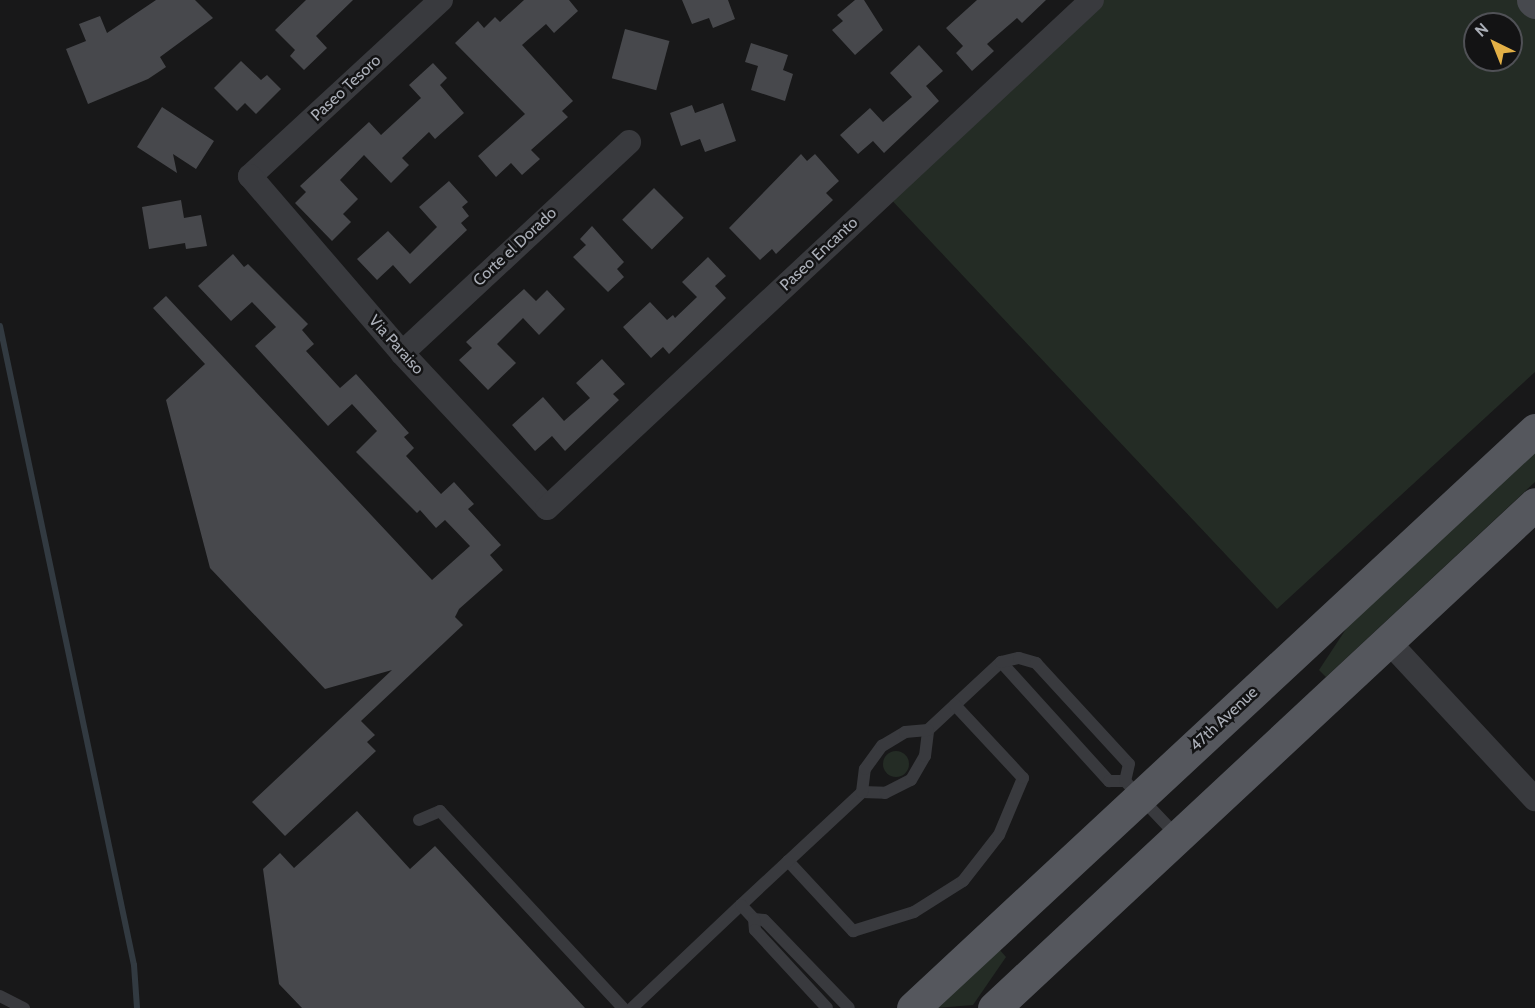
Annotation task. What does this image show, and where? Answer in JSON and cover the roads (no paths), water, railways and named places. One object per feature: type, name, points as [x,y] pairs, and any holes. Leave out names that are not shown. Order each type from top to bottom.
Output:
[{"type":"main road","name":"47th Avenue","points":[[913,1008],[1133,789],[1535,430]]},
{"type":"main road","points":[[994,1008],[1535,504]]},
{"type":"street","name":"Paseo Tesoro","points":[[250,176],[441,0]]},
{"type":"street","name":"Paseo Encanto","points":[[547,508],[1092,0]]},
{"type":"street","name":"Corte el Dorado","points":[[402,353],[629,142]]},
{"type":"street","name":"Via Paraiso","points":[[250,176],[402,353],[547,508]]},
{"type":"street","points":[[1388,641],[1535,799]]},
{"type":"lane","points":[[632,1008],[862,792],[865,770],[882,747],[905,732],[928,730],[1001,662],[1019,658],[1036,663],[1129,764],[1133,789]]},
{"type":"lane","points":[[1001,662],[1108,780],[1133,789],[1178,837]]},
{"type":"lane","points":[[788,861],[853,931],[914,912],[963,881],[999,835],[1023,778],[955,705]]},
{"type":"lane","points":[[862,792],[885,793],[911,780],[926,756],[928,730]]},
{"type":"lane","points":[[418,820],[440,811],[622,1008]]},
{"type":"lane","points":[[741,904],[754,919],[755,930],[827,1008]]},
{"type":"lane","points":[[754,919],[764,920],[849,1008]]},
{"type":"lane","points":[[0,996],[24,1008]]},
{"type":"waterway","points":[[0,326],[134,965],[137,1008]]}]
